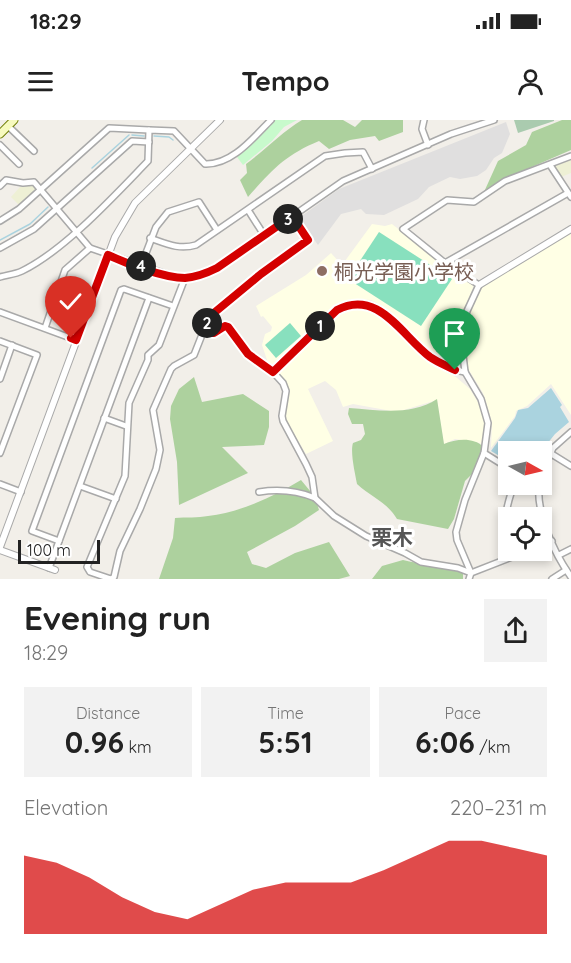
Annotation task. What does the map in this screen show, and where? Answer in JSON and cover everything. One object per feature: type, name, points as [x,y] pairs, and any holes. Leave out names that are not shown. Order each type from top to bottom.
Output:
[{"type":"main road","points":[[0,134],[12,122]]},
{"type":"street","points":[[114,120],[114,128]]},
{"type":"street","points":[[149,298],[59,541],[52,569],[0,548],[115,237],[135,203],[220,120]]},
{"type":"street","points":[[0,221],[19,209],[109,128],[174,131],[205,164],[212,164],[241,150],[271,120]]},
{"type":"street","points":[[424,120],[422,129],[428,145]]},
{"type":"street","points":[[0,186],[6,180],[34,182],[90,248],[141,266],[185,278],[204,275],[217,268],[343,181],[477,123],[494,120]]},
{"type":"street","points":[[12,122],[34,150]]},
{"type":"street","points":[[0,277],[22,271],[55,249],[148,160],[149,130]]},
{"type":"street","points":[[0,248],[34,229],[132,141],[149,142]]},
{"type":"street","points":[[0,145],[19,161]]},
{"type":"street","points":[[150,238],[176,247],[185,248],[196,245],[325,156],[363,152],[372,169]]},
{"type":"street","points":[[478,285],[445,263],[403,229],[447,200],[474,202],[506,181],[571,156]]},
{"type":"street","points":[[445,263],[570,195],[550,165]]},
{"type":"street","points":[[141,266],[150,238],[168,212],[199,202],[217,230]]},
{"type":"street","points":[[248,210],[264,235]]},
{"type":"street","points":[[185,278],[159,345],[148,355],[148,360],[129,403],[126,426],[126,466],[116,499],[87,569],[111,579],[114,577],[120,551],[140,509],[159,459],[160,450],[153,414],[156,402],[174,366],[194,355],[209,317],[261,274],[308,240],[292,216]]},
{"type":"street","points":[[470,576],[456,532],[465,500],[484,453],[488,433],[486,409],[465,372],[462,349],[463,325],[471,297],[478,285],[571,229]]},
{"type":"street","points":[[45,328],[65,270],[90,248]]},
{"type":"street","points":[[59,541],[32,531],[122,289],[173,306]]},
{"type":"street","points":[[273,372],[337,310],[355,304],[369,305],[382,312],[431,358],[455,370],[465,372]]},
{"type":"street","points":[[0,312],[76,340]]},
{"type":"street","points":[[203,331],[214,333],[225,326],[228,327],[248,354],[279,377],[286,391],[283,421],[312,477],[315,498]]},
{"type":"street","points":[[0,341],[37,356],[0,453]]},
{"type":"street","points":[[0,379],[12,345]]},
{"type":"street","points":[[105,418],[126,426]]},
{"type":"street","points":[[552,451],[571,432]]},
{"type":"street","points":[[484,453],[498,462]]},
{"type":"street","points":[[552,454],[571,466]]},
{"type":"street","points":[[0,484],[21,492]]},
{"type":"street","points":[[80,486],[116,499]]},
{"type":"street","points":[[259,492],[304,494],[315,498],[334,516],[366,536],[421,562],[458,568],[470,576]]},
{"type":"street","points":[[552,541],[571,577]]},
{"type":"street","points":[[559,555],[571,549]]},
{"type":"street","points":[[470,576],[503,561]]},
{"type":"street","points":[[552,579],[566,570]]},
{"type":"shaded area","points":[[514,120],[554,120],[554,121],[518,133]]},
{"type":"shaded area","points":[[506,122],[510,134],[502,153],[477,176],[460,179],[450,177],[429,187],[418,199],[384,215],[366,214],[361,209],[341,214],[318,245],[299,218],[339,189]]},
{"type":"shaded area","points":[[571,160],[571,173],[561,177],[554,169],[555,166]]},
{"type":"shaded area","points":[[33,185],[36,189],[19,205],[11,197],[20,187]]},
{"type":"shaded area","points":[[372,224],[385,226],[392,224],[474,285],[459,329],[461,363],[454,366],[431,355],[387,309],[379,304],[371,300],[352,299],[342,302],[274,366],[269,366],[262,345],[265,334],[271,331],[272,327],[263,316],[261,317],[256,306],[306,275],[331,253],[342,265]]},
{"type":"shaded area","points":[[571,232],[571,415],[551,384],[527,406],[516,411],[515,416],[491,448],[492,423],[488,408],[483,393],[469,370],[464,347],[469,311],[481,287]]},
{"type":"shaded area","points":[[366,309],[383,318],[420,356],[456,377],[470,389],[485,421],[483,447],[480,443],[455,439],[444,444],[437,400],[397,412],[353,404],[343,407],[336,390],[325,381],[308,389],[333,441],[306,454],[284,417],[289,392],[277,370],[345,310]]},
{"type":"green space","points":[[275,120],[297,120],[284,127],[272,141],[243,165],[237,157]]},
{"type":"green space","points":[[302,120],[343,120],[355,127],[362,120],[403,120],[403,132],[379,141],[375,136],[350,140],[329,149],[319,141],[307,146],[280,164],[248,197],[240,180],[247,173],[246,164]]},
{"type":"green space","points":[[562,120],[571,120],[571,150],[506,178],[484,192],[498,161],[526,145],[532,132]]},
{"type":"green space","points":[[379,232],[452,279],[421,326],[348,279]]},
{"type":"green space","points":[[290,323],[301,336],[276,358],[265,345]]},
{"type":"green space","points":[[194,377],[202,402],[243,394],[269,411],[269,427],[264,445],[222,447],[248,473],[179,505],[177,462],[170,419],[171,406],[179,389]]},
{"type":"green space","points":[[437,399],[444,444],[465,440],[483,447],[473,473],[465,481],[454,519],[448,529],[397,519],[384,504],[357,484],[352,447],[353,443],[361,440],[365,434],[363,424],[352,424],[348,414],[349,408],[405,410]]},
{"type":"green space","points":[[301,480],[315,497],[319,510],[247,552],[252,564],[266,568],[295,553],[329,542],[350,576],[339,579],[159,579],[173,538],[175,518],[204,517],[233,511],[268,498]]},
{"type":"green space","points":[[403,560],[456,570],[463,573],[463,579],[372,579],[382,566]]},
{"type":"water","points":[[440,326],[456,329],[451,354],[436,352]]},
{"type":"water","points":[[551,388],[569,422],[549,441],[498,441],[518,410],[528,408]]},
{"type":"water","points":[[498,441],[498,455],[491,451]]},
{"type":"waterway","points":[[92,168],[129,135]]},
{"type":"waterway","points":[[132,135],[144,136]]},
{"type":"waterway","points":[[154,136],[169,137],[173,140]]},
{"type":"waterway","points":[[0,240],[30,224],[48,207]]},
{"type":"place","name":"桐光学園小学校","points":[[322,271]]},
{"type":"district","name":"栗木","points":[[392,537]]},
{"type":"route","points":[[71,338],[76,340],[108,255],[172,276],[185,278],[204,275],[292,216],[308,240],[261,274],[209,317],[203,331],[214,333],[225,326],[230,328],[240,346],[273,372],[337,310],[348,305],[369,305],[391,319],[431,358],[455,370]]}]
